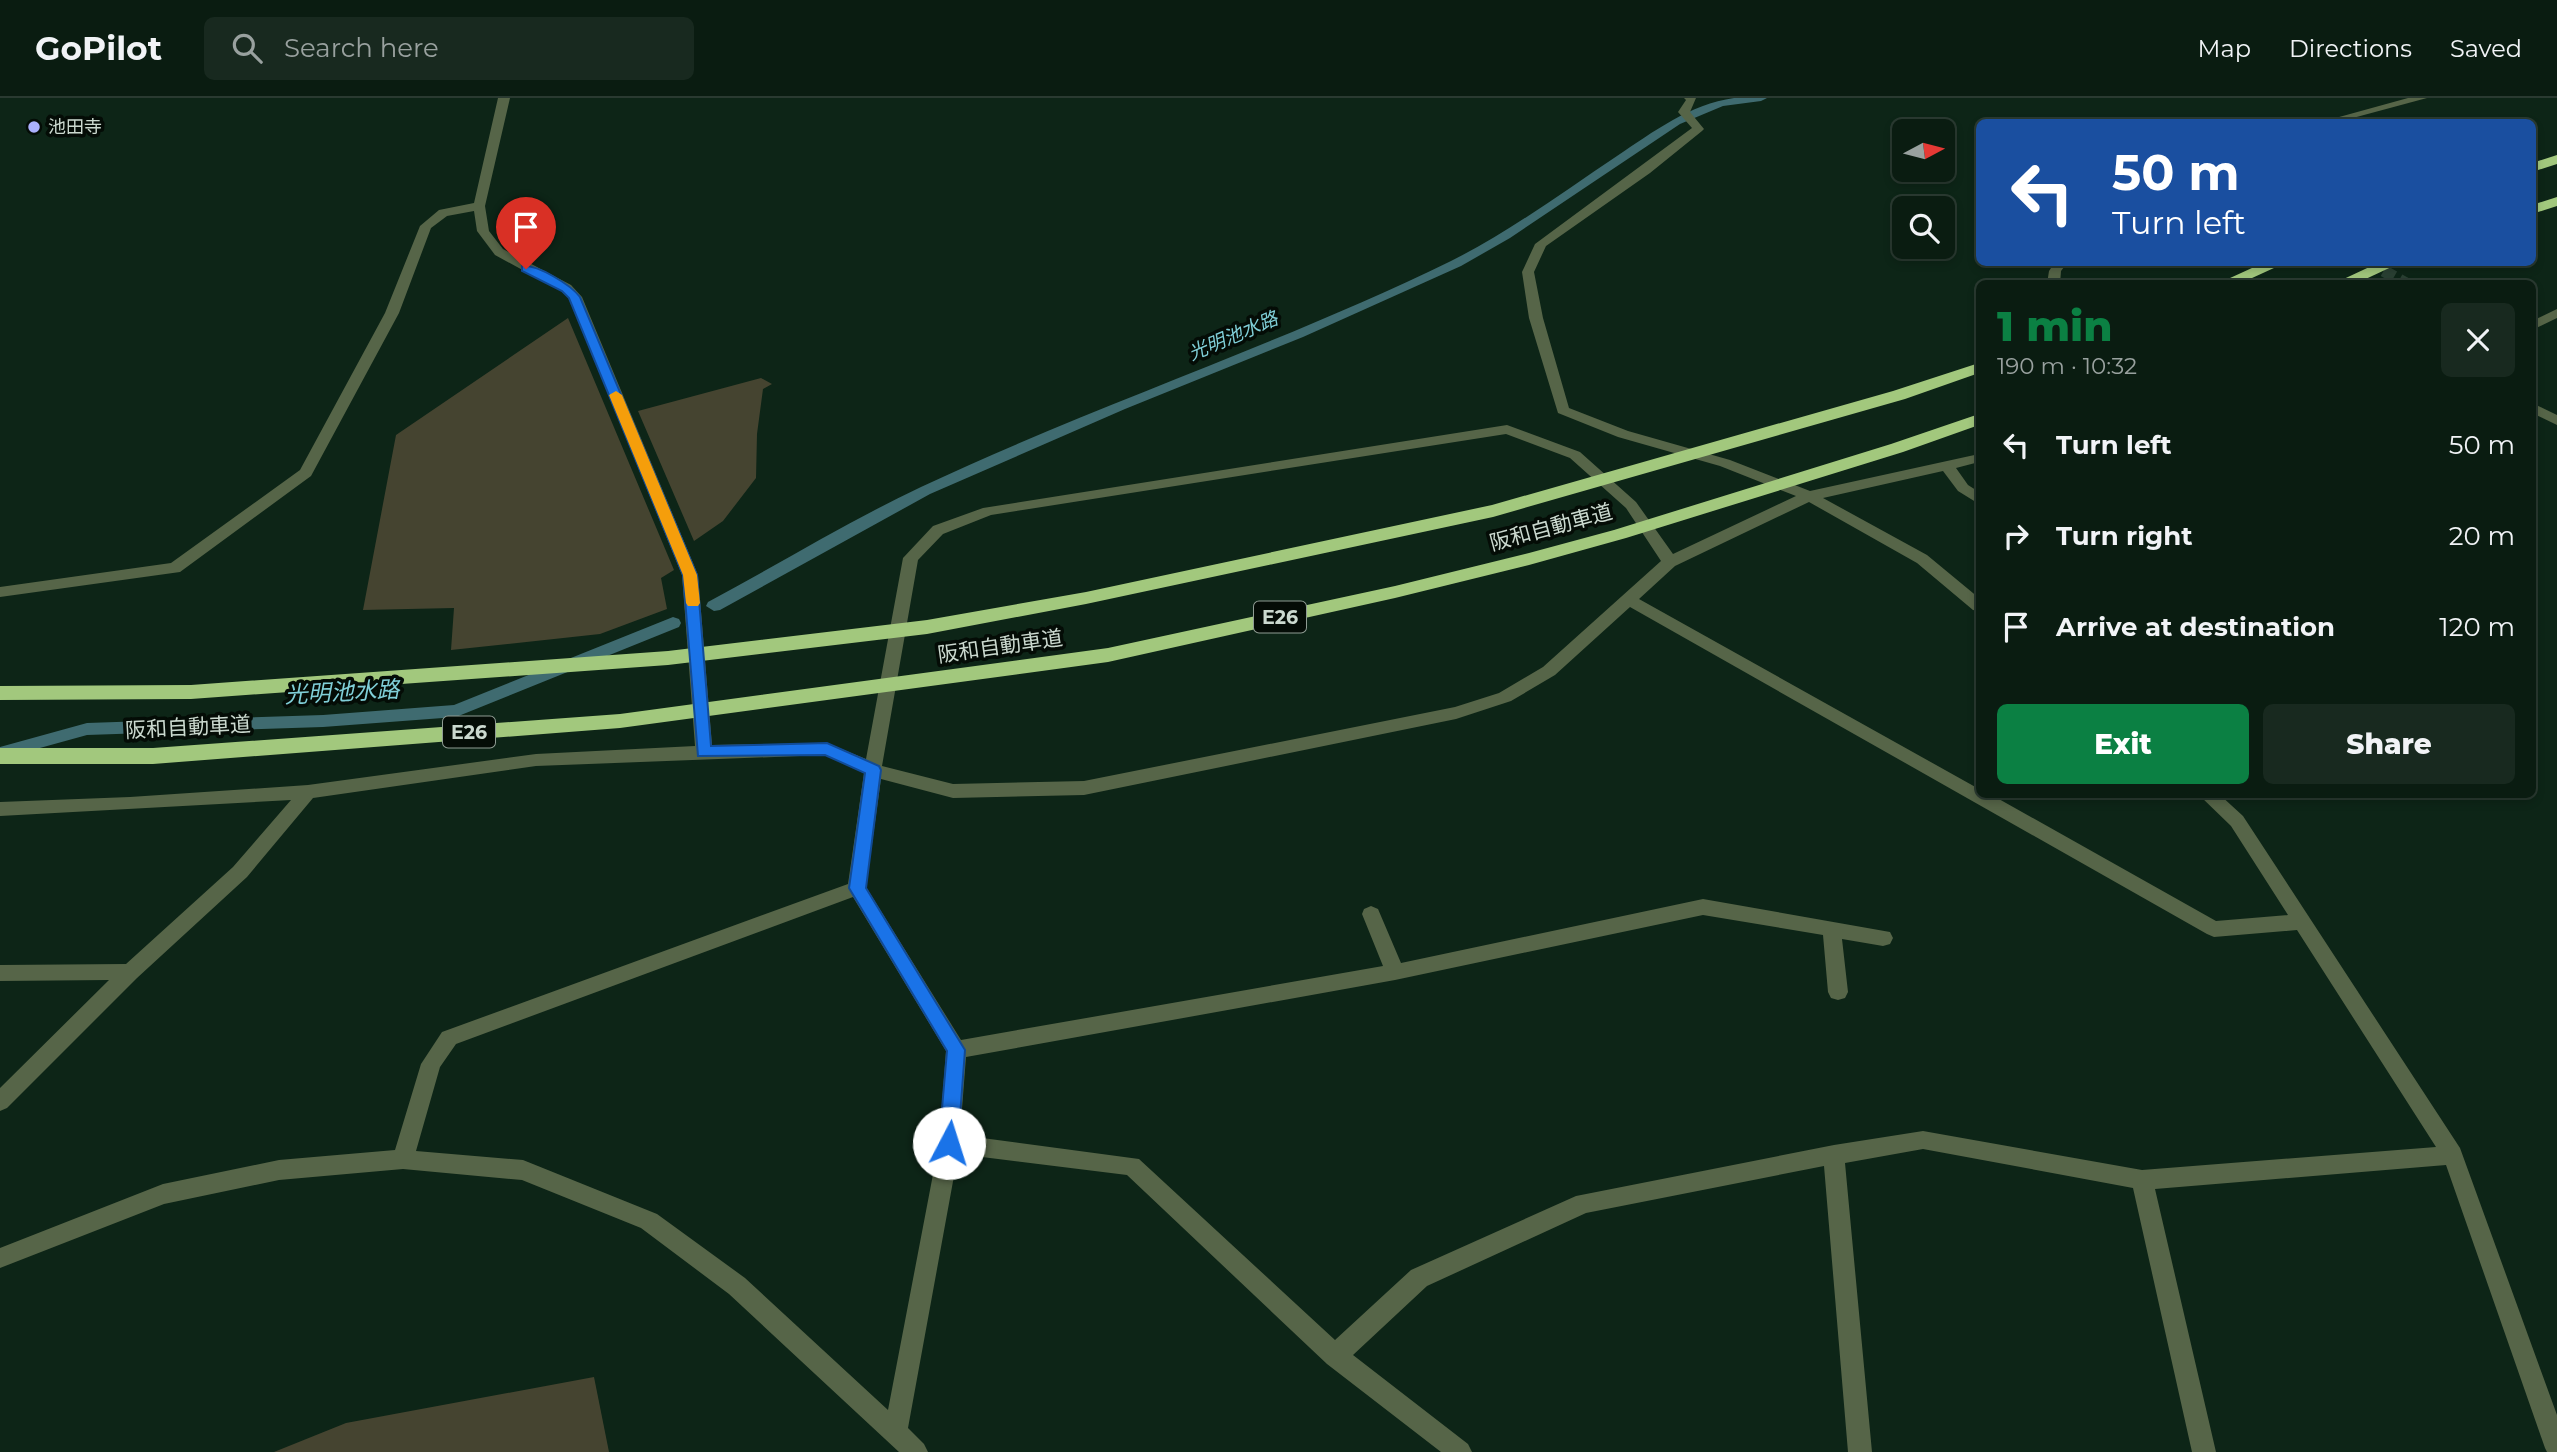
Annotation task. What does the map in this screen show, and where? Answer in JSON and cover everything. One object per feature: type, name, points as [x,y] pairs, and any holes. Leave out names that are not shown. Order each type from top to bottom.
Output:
[{"type":"highway","points":[[2536,167],[2557,159]]},
{"type":"highway","points":[[2536,209],[2557,201]]},
{"type":"highway","points":[[2234,280],[2270,266]]},
{"type":"highway","points":[[2350,280],[2385,266]]},
{"type":"highway","name":"阪和自動車道","points":[[0,693],[218,690],[668,658],[927,627],[1086,598],[1493,511],[1899,395],[1976,369]]},
{"type":"highway","name":"阪和自動車道","points":[[0,756],[153,755],[620,721],[1108,655],[1395,592],[1620,534],[1898,448],[1976,420]]},
{"type":"street","points":[[503,98],[479,206],[483,231],[499,252],[566,288],[575,297],[690,575],[704,752]]},
{"type":"street","points":[[1690,98],[1692,100],[1684,112],[1698,129],[1646,170],[1541,244],[1528,271],[1536,318],[1563,410],[1623,434],[1726,463],[1809,496],[1922,559],[1976,604]]},
{"type":"street","points":[[2339,119],[2421,98]]},
{"type":"street","points":[[0,592],[174,568],[306,473],[392,313],[426,226],[443,213],[479,206]]},
{"type":"street","points":[[2536,324],[2557,313]]},
{"type":"street","points":[[2536,409],[2557,421]]},
{"type":"street","points":[[895,1433],[949,1143],[956,1050],[857,888],[873,770],[911,558],[937,530],[988,511],[1507,429],[1575,455],[1631,505],[1670,562]]},
{"type":"street","points":[[0,809],[130,804],[308,792],[536,760],[827,749],[873,770],[953,791],[1084,788],[1456,713],[1505,697],[1549,671],[1670,562],[1809,496],[1976,459]]},
{"type":"street","points":[[1948,467],[1963,488],[1976,497]]},
{"type":"street","points":[[1629,600],[1976,795]]},
{"type":"street","points":[[0,1102],[130,972],[240,872],[308,792]]},
{"type":"street","points":[[1981,798],[2214,929],[2303,922]]},
{"type":"street","points":[[2211,798],[2237,821],[2453,1155],[2557,1448]]},
{"type":"street","points":[[403,1159],[431,1064],[449,1038],[857,888]]},
{"type":"street","points":[[956,1050],[1395,972],[1703,907],[1883,938]]},
{"type":"street","points":[[1371,914],[1395,972]]},
{"type":"street","points":[[1832,930],[1838,992]]},
{"type":"street","points":[[0,973],[130,972]]},
{"type":"street","points":[[1335,1356],[1419,1278],[1584,1203],[1834,1155],[1923,1140],[2142,1180],[2453,1155]]},
{"type":"street","points":[[949,1143],[1132,1166],[1335,1356],[1460,1452]]},
{"type":"street","points":[[1834,1155],[1860,1452]]},
{"type":"street","points":[[0,1258],[163,1194],[279,1170],[403,1159],[523,1170],[649,1221],[737,1286],[916,1452]]},
{"type":"street","points":[[2142,1180],[2204,1452]]},
{"type":"shaded area","points":[[568,318],[674,570],[661,578],[667,609],[600,634],[451,650],[454,608],[363,610],[396,435]]},
{"type":"shaded area","points":[[761,378],[772,384],[763,389],[757,434],[756,478],[723,521],[694,541],[638,411]]},
{"type":"shaded area","points":[[594,1377],[609,1452],[274,1452],[346,1423]]},
{"type":"waterway","name":"光明池水路","points":[[714,606],[925,491],[1120,406],[1298,334],[1457,263],[1506,235],[1676,122],[1721,103],[1761,98]]},
{"type":"waterway","name":"光明池水路","points":[[0,753],[87,729],[323,721],[456,711],[673,623]]},
{"type":"tunnel","points":[[2375,266],[2400,280]]},
{"type":"slow traffic","points":[[616,395],[690,575],[693,603]]},
{"type":"place","name":"池田寺","points":[[34,127]]},
{"type":"route","points":[[526,269],[566,288],[575,297],[690,575],[704,752],[827,749],[873,770],[857,888],[956,1050],[949,1143]]}]
